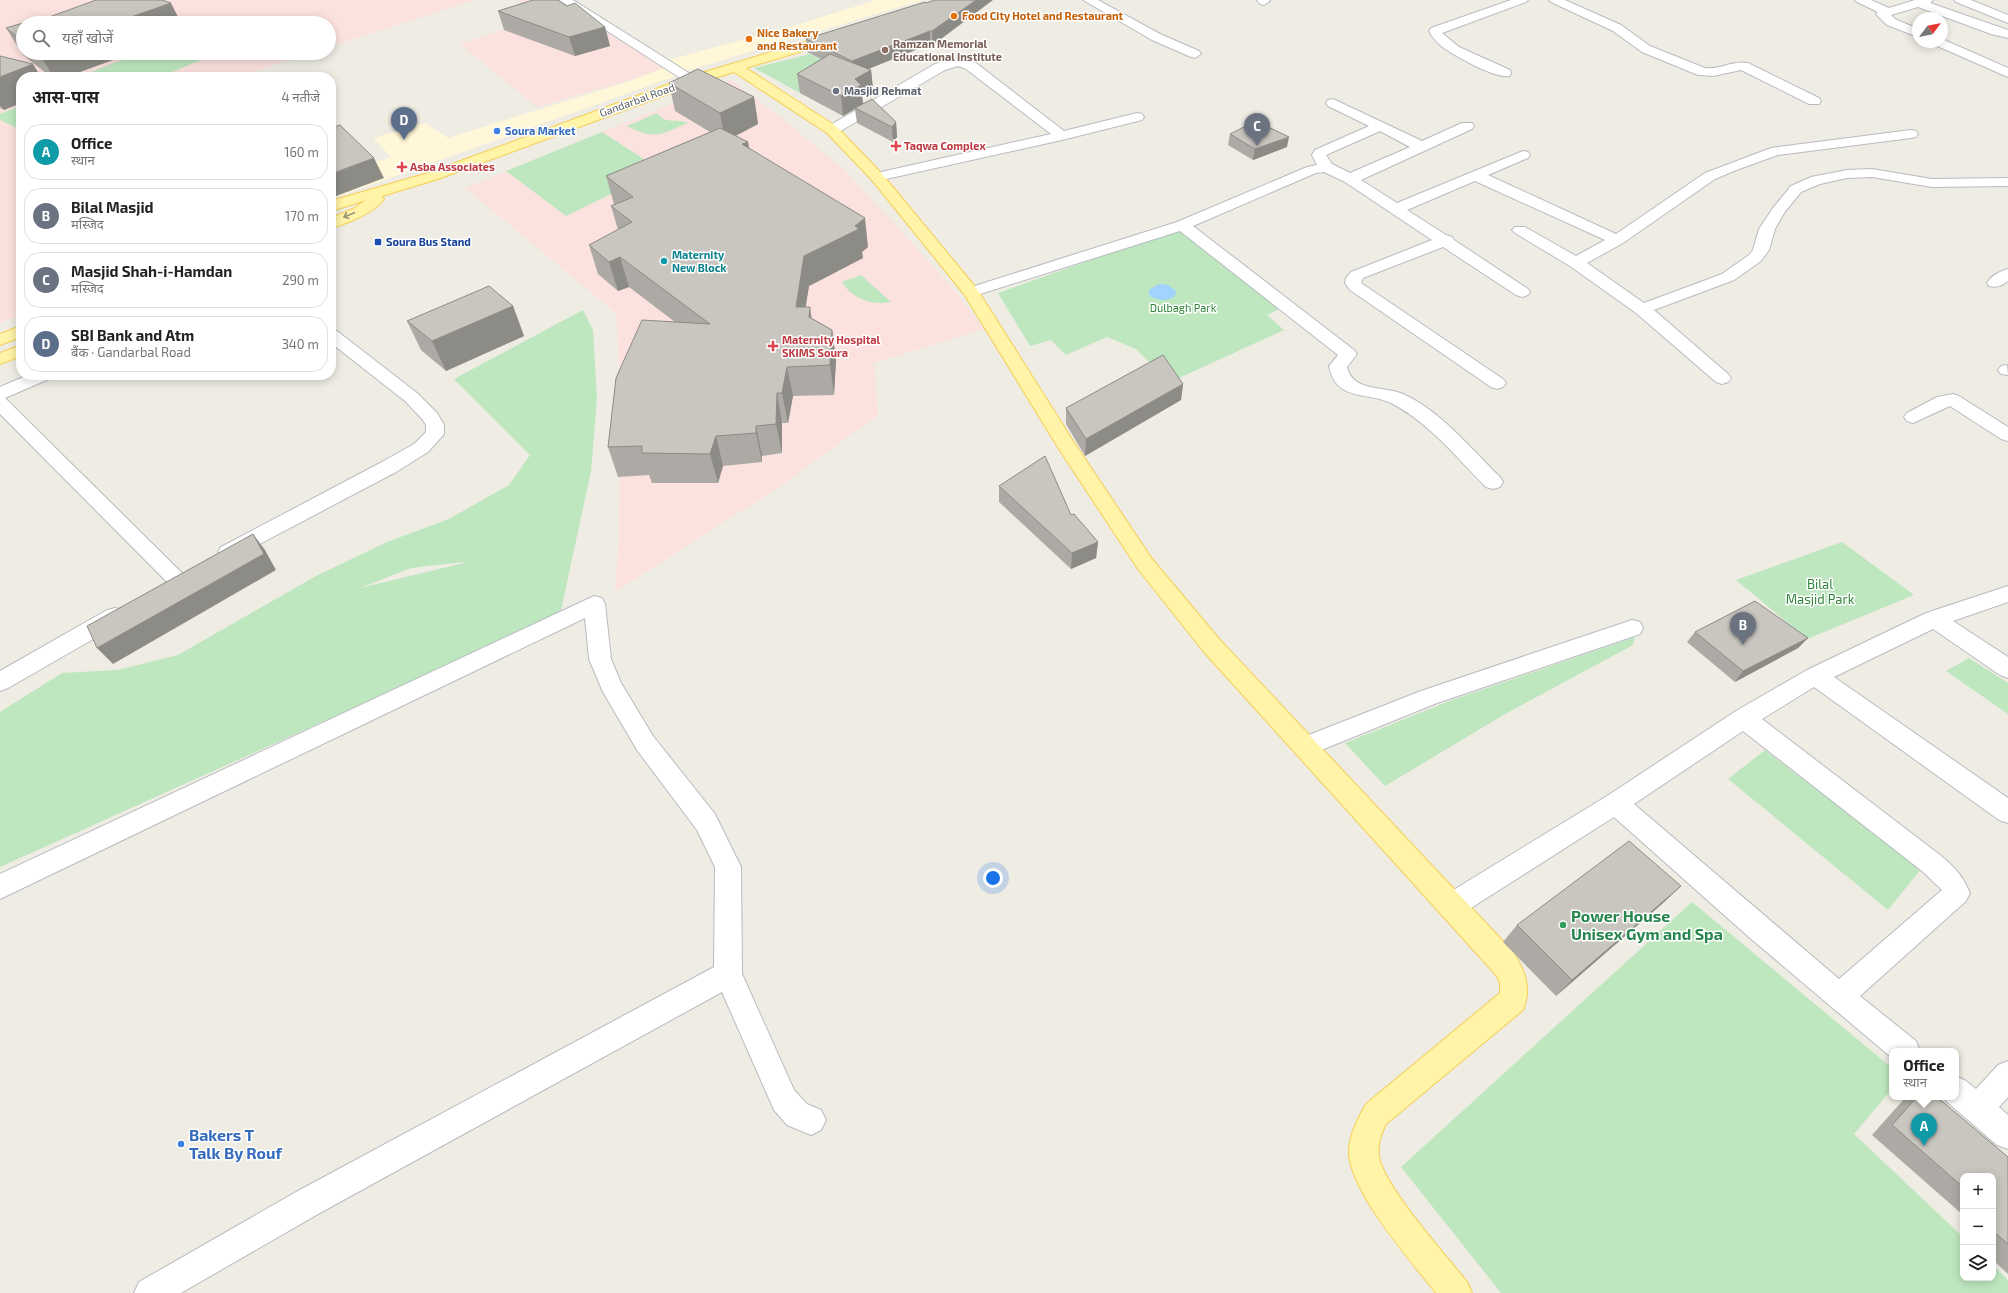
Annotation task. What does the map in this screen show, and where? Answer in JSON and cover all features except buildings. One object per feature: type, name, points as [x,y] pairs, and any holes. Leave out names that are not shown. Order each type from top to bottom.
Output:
[{"type":"main road","name":"Gandarbal Road","points":[[336,204],[346,200],[389,190],[693,80],[847,33]]},
{"type":"main road","points":[[736,67],[832,130],[877,177],[971,292],[1066,445],[1145,564],[1212,646],[1507,968],[1515,982],[1513,1000],[1376,1114],[1370,1123],[1366,1139],[1364,1157],[1375,1187],[1456,1293]]},
{"type":"main road","name":"Gandarbal Road","points":[[336,221],[358,212],[389,190]]},
{"type":"main road","points":[[0,340],[16,333]]},
{"type":"main road","points":[[0,359],[16,352]]},
{"type":"street","points":[[565,0],[693,80]]},
{"type":"street","points":[[1089,0],[1156,37],[1195,54]]},
{"type":"street","points":[[1505,72],[1469,57],[1440,39],[1434,31],[1522,0]]},
{"type":"street","points":[[1555,0],[1617,28],[1646,49],[1704,72],[1710,74],[1731,66],[1743,66],[1814,100]]},
{"type":"street","points":[[1861,0],[1889,12]]},
{"type":"street","points":[[1960,0],[2008,19]]},
{"type":"street","points":[[1912,30],[1884,18],[1882,14],[1923,1],[1995,31],[2008,34]]},
{"type":"street","points":[[1948,46],[2008,73]]},
{"type":"street","points":[[832,130],[940,67],[958,62],[971,66],[1062,136]]},
{"type":"street","points":[[1333,102],[1422,147]]},
{"type":"street","points":[[877,177],[1062,136],[1137,117]]},
{"type":"street","points":[[1380,126],[1320,153],[1320,160],[1326,167],[1350,179],[1446,240],[1522,292]]},
{"type":"street","points":[[1350,179],[1467,126]]},
{"type":"street","points":[[1576,263],[1617,240],[1710,176],[1756,157],[1776,150],[1911,134]]},
{"type":"street","points":[[1397,209],[1523,155]]},
{"type":"street","points":[[971,292],[1182,225],[1312,170],[1326,167]]},
{"type":"street","points":[[1642,308],[1728,277],[1755,258],[1761,250],[1767,228],[1778,211],[1796,189],[1816,180],[1847,174],[1872,173],[1932,183],[2008,182]]},
{"type":"street","points":[[1475,175],[1617,240]]},
{"type":"street","points":[[1182,225],[1348,354],[1338,366],[1339,373],[1346,382],[1356,389],[1372,394],[1384,394],[1413,408],[1426,417],[1493,482]]},
{"type":"street","points":[[1520,230],[1576,263],[1642,308],[1722,378]]},
{"type":"street","points":[[1446,240],[1357,275],[1354,278],[1353,283],[1356,287],[1497,383]]},
{"type":"street","points":[[212,560],[389,467],[420,448],[435,434],[431,417],[411,397],[336,338]]},
{"type":"street","points":[[0,394],[32,380]]},
{"type":"street","points":[[1913,417],[1943,401],[1952,400],[2008,434]]},
{"type":"street","points":[[0,403],[170,584],[195,570]]},
{"type":"street","points":[[1451,906],[1616,803],[1744,718],[1815,676],[1934,619],[2008,594]]},
{"type":"street","points":[[0,887],[594,604],[600,659],[610,686],[646,743],[706,822],[728,867],[728,974],[784,1100],[797,1115],[811,1120]]},
{"type":"street","points":[[0,682],[129,608]]},
{"type":"street","points":[[1934,619],[2008,669]]},
{"type":"street","points":[[1304,747],[1429,697],[1632,628]]},
{"type":"street","points":[[1815,676],[2008,812]]},
{"type":"street","points":[[1744,718],[1931,863],[1950,879],[1957,893],[1839,997]]},
{"type":"street","points":[[1616,803],[1704,882],[1839,997],[1902,1048]]},
{"type":"street","points":[[150,1293],[307,1203],[728,974]]},
{"type":"street","points":[[1978,1109],[2008,1075]]},
{"type":"street","points":[[1959,1093],[2008,1134]]},
{"type":"shaded area","points":[[0,0],[475,0],[336,45],[336,16],[16,16],[16,60],[289,60],[253,72],[16,72],[16,317],[0,323]]},
{"type":"shaded area","points":[[516,0],[556,0],[666,67],[633,79],[537,107],[460,44],[545,16]]},
{"type":"shaded area","points":[[876,0],[923,0],[686,71],[668,60],[790,27]]},
{"type":"shaded area","name":"Soura Market","points":[[666,67],[679,75],[336,197],[336,153],[369,164],[391,157],[373,138],[425,123],[448,138],[630,81]]},
{"type":"shaded area","name":"Maternity Hospital SKIMS Soura","points":[[731,80],[789,124],[843,169],[906,236],[959,296],[984,329],[874,363],[878,415],[779,487],[615,592],[619,533],[620,384],[616,313],[465,188]]},
{"type":"green space","points":[[810,54],[839,68],[800,93],[754,68]]},
{"type":"green space","points":[[121,60],[201,60],[172,72],[91,72]]},
{"type":"green space","points":[[16,107],[16,128],[0,120],[0,114]]},
{"type":"green space","points":[[657,113],[664,119],[688,123],[664,133],[652,135],[637,131],[627,126]]},
{"type":"green space","points":[[602,132],[661,170],[566,216],[506,171]]},
{"type":"green space","name":"Dulbagh Park","points":[[1180,228],[1283,307],[1267,315],[1284,330],[1179,378],[1148,361],[1136,349],[1107,337],[1066,355],[1051,340],[1030,346],[998,293]]},
{"type":"green space","points":[[861,275],[891,302],[877,303],[863,300],[851,293],[842,282]]},
{"type":"green space","points":[[583,310],[593,330],[597,398],[591,471],[560,615],[0,867],[0,712],[62,673],[118,670],[178,655],[316,576],[387,542],[449,519],[509,485],[530,455],[454,379]],"holes":[[[464,563],[360,588],[411,568]]]},
{"type":"green space","name":"Bilal Masjid Park","points":[[1842,542],[1914,595],[1807,639],[1736,580]]},
{"type":"green space","points":[[1635,637],[1633,645],[1505,714],[1385,786],[1345,743],[1452,700]]},
{"type":"green space","points":[[1969,658],[2008,683],[2008,714],[1946,671]]},
{"type":"green space","points":[[1765,750],[1921,869],[1888,910],[1728,779]]},
{"type":"green space","points":[[1692,902],[1889,1066],[1889,1093],[1854,1134],[1960,1234],[1960,1281],[1996,1281],[1996,1268],[2008,1280],[2008,1293],[1501,1293],[1401,1167]]},
{"type":"water","points":[[1159,284],[1168,285],[1176,291],[1175,296],[1162,300],[1155,299],[1149,295],[1149,290]]},
{"type":"place","name":"Food City Hotel and Restaurant","points":[[954,16]]},
{"type":"place","name":"Nice Bakery and Restaurant","points":[[749,39]]},
{"type":"place","name":"Ramzan Memorial Educational Institute","points":[[885,50]]},
{"type":"place","name":"Masjid Rehmat","points":[[836,91]]},
{"type":"place","name":"Soura Market","points":[[497,131]]},
{"type":"place","name":"SBI Bank and Atm","points":[[404,140]]},
{"type":"place","name":"Taqwa Complex","points":[[896,146]]},
{"type":"place","name":"Masjid Shah-i-Hamdan","points":[[1257,146]]},
{"type":"place","name":"Asba Associates","points":[[402,167]]},
{"type":"place","name":"Soura Bus Stand","points":[[378,242]]},
{"type":"place","name":"Maternity New Block","points":[[664,261]]},
{"type":"place","name":"Maternity Hospital SKIMS Soura","points":[[773,346]]},
{"type":"place","name":"Bilal Masjid","points":[[1743,645]]},
{"type":"place","name":"Power House Unisex Gym and Spa","points":[[1563,925]]},
{"type":"place","name":"Bakers T Talk By Rouf","points":[[181,1144]]},
{"type":"place","name":"Office","points":[[1924,1146]]}]
